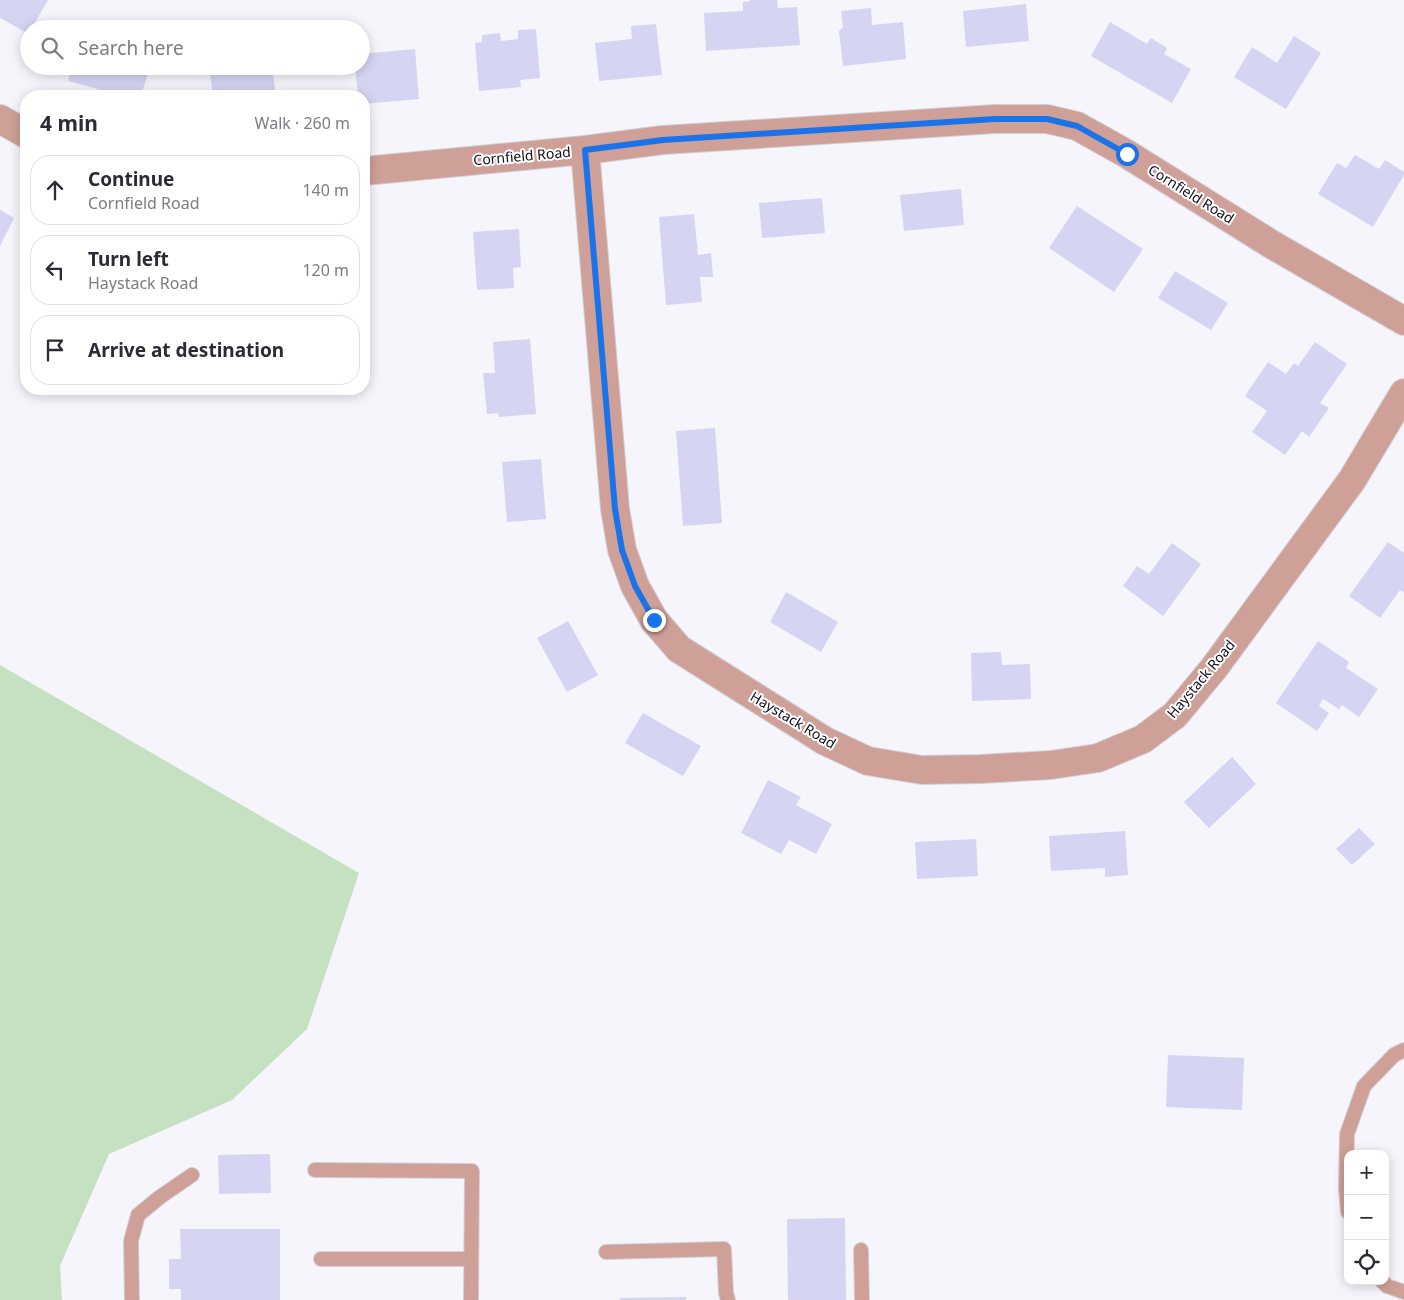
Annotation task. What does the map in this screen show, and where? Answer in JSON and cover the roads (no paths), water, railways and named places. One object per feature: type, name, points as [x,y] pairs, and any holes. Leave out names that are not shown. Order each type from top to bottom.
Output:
[{"type":"street","points":[[0,118],[20,130]]},
{"type":"street","name":"Cornfield Road","points":[[370,170],[585,150],[663,140],[995,119],[1047,119],[1077,126],[1127,154],[1271,244],[1404,321]]},
{"type":"street","name":"Haystack Road","points":[[585,150],[615,509],[622,550],[635,586],[654,620],[680,649],[825,741],[868,761],[922,770],[1051,765],[1098,758],[1143,739],[1175,714],[1214,668],[1352,480],[1404,393]]},
{"type":"lane","points":[[1347,1195],[1347,1134],[1364,1086],[1394,1055],[1404,1050]]},
{"type":"lane","points":[[315,1170],[472,1171],[471,1300]]},
{"type":"lane","points":[[132,1300],[131,1241],[138,1215],[192,1175]]},
{"type":"lane","points":[[606,1252],[724,1249],[728,1300]]},
{"type":"lane","points":[[861,1250],[862,1300]]},
{"type":"lane","points":[[320,1258],[471,1259]]},
{"type":"lane","points":[[1386,1285],[1404,1292]]}]
